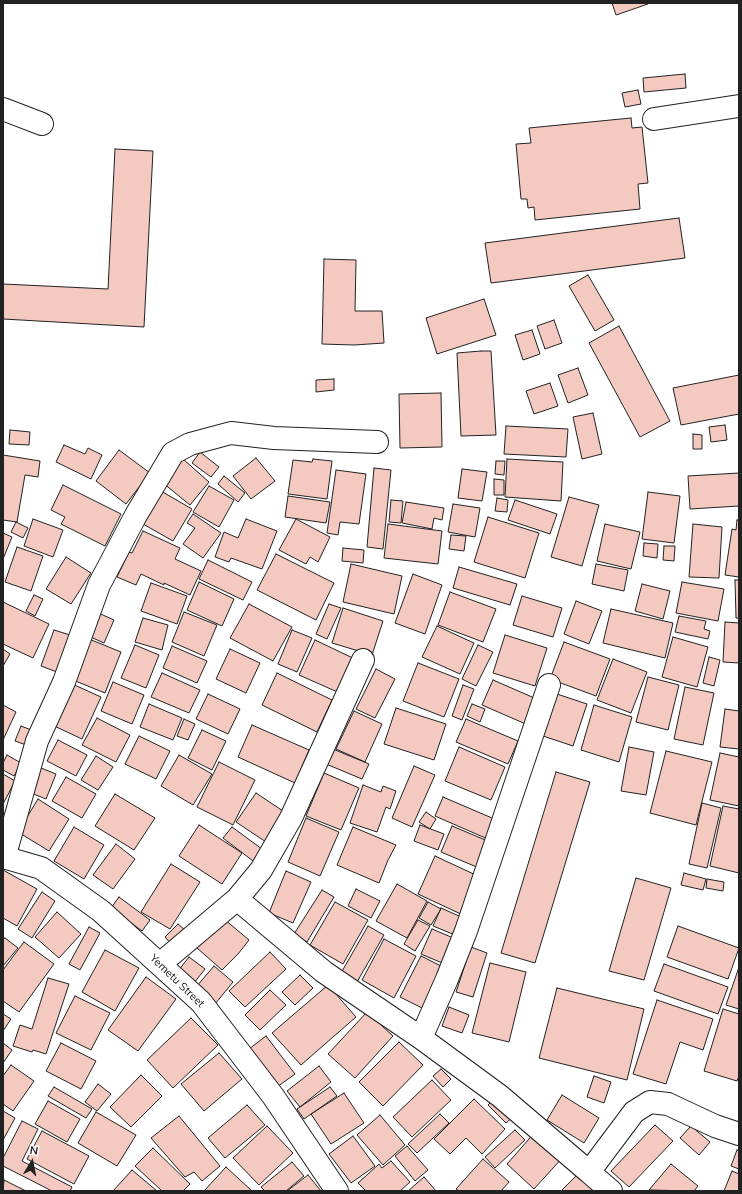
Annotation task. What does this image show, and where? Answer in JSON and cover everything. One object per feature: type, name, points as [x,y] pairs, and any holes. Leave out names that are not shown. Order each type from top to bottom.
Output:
[{"type":"street","points":[[654,119],[739,106]]},
{"type":"street","points":[[3,109],[42,124]]},
{"type":"street","points":[[4,857],[37,741],[64,682],[99,585],[136,515],[174,453],[190,444],[231,433],[274,438],[377,442]]},
{"type":"street","points":[[160,964],[237,899],[261,870],[291,818],[363,660]]},
{"type":"street","points":[[421,1038],[448,979],[466,931],[549,685]]},
{"type":"street","name":"Yemetu Street","points":[[4,857],[41,868],[101,911],[201,1002],[272,1096],[337,1191]]},
{"type":"street","points":[[237,899],[324,972],[421,1038],[500,1096],[611,1191]]},
{"type":"street","points":[[590,1172],[634,1112],[650,1102],[668,1104],[715,1126],[739,1134]]},
{"type":"building","points":[[612,3],[647,3],[648,4],[616,15]]},
{"type":"building","points":[[685,74],[686,88],[644,92],[643,78]]},
{"type":"building","points":[[638,90],[641,104],[625,107],[622,93]]},
{"type":"building","points":[[631,118],[632,128],[642,127],[648,183],[638,184],[640,209],[535,220],[534,207],[528,208],[527,199],[521,199],[516,144],[531,143],[529,128]]},
{"type":"building","points":[[115,149],[153,151],[144,327],[3,319],[3,284],[108,289]]},
{"type":"building","points":[[679,218],[685,258],[491,283],[485,243]]},
{"type":"building","points":[[324,259],[356,260],[355,311],[382,311],[384,343],[354,345],[322,344]]},
{"type":"building","points":[[588,275],[614,320],[595,331],[569,286]]},
{"type":"building","points":[[484,299],[496,335],[437,354],[426,318]]},
{"type":"building","points":[[554,320],[562,343],[545,349],[537,326]]},
{"type":"building","points":[[619,326],[670,421],[640,437],[589,343]]},
{"type":"building","points":[[532,330],[540,354],[523,360],[515,335]]},
{"type":"building","points":[[491,351],[496,435],[461,436],[457,353]]},
{"type":"building","points":[[578,368],[588,395],[568,403],[558,375]]},
{"type":"building","points":[[739,375],[739,414],[681,425],[673,388]]},
{"type":"building","points":[[334,379],[334,390],[316,392],[316,380]]},
{"type":"building","points":[[550,383],[558,406],[534,414],[526,391]]},
{"type":"building","points":[[441,393],[442,447],[400,448],[399,394]]},
{"type":"building","points":[[593,413],[602,454],[582,459],[573,417]]},
{"type":"building","points":[[725,425],[727,440],[711,442],[709,427]]},
{"type":"building","points":[[506,426],[568,429],[566,457],[504,454]]},
{"type":"building","points":[[10,430],[30,432],[29,445],[9,444]]},
{"type":"building","points":[[693,434],[702,435],[702,449],[693,449]]},
{"type":"building","points":[[64,445],[85,454],[88,448],[102,455],[91,479],[56,462]]},
{"type":"building","points":[[119,450],[150,473],[126,504],[96,481]]},
{"type":"building","points":[[200,452],[219,467],[211,477],[192,463]]},
{"type":"building","points":[[3,455],[40,461],[38,477],[25,475],[17,522],[3,520]]},
{"type":"building","points":[[256,458],[275,481],[251,499],[233,476]]},
{"type":"building","points":[[183,459],[209,482],[190,505],[163,483]]},
{"type":"building","points":[[313,459],[332,461],[327,499],[288,494],[293,460],[312,462]]},
{"type":"building","points":[[507,459],[563,462],[561,501],[505,497]]},
{"type":"building","points":[[496,461],[505,461],[504,475],[495,474]]},
{"type":"building","points":[[374,468],[391,470],[383,549],[367,547]]},
{"type":"building","points":[[462,469],[487,472],[482,501],[458,498]]},
{"type":"building","points":[[336,470],[366,474],[359,524],[340,522],[338,535],[327,533]]},
{"type":"building","points":[[739,473],[739,506],[690,509],[688,476]]},
{"type":"building","points":[[224,476],[245,493],[238,502],[218,484]]},
{"type":"building","points":[[494,479],[504,480],[504,495],[494,495]]},
{"type":"building","points":[[63,485],[121,514],[105,546],[61,524],[65,517],[51,510]]},
{"type":"building","points":[[209,486],[234,500],[219,527],[193,512]]},
{"type":"building","points":[[161,491],[192,509],[173,541],[143,524]]},
{"type":"building","points":[[648,492],[680,496],[674,543],[642,539]]},
{"type":"building","points":[[288,496],[330,502],[326,523],[285,517]]},
{"type":"building","points":[[569,497],[599,505],[582,566],[551,557]]},
{"type":"building","points":[[497,498],[508,500],[507,512],[495,511]]},
{"type":"building","points":[[391,500],[403,501],[401,523],[389,522]]},
{"type":"building","points":[[515,500],[557,514],[550,534],[508,520]]},
{"type":"building","points":[[406,502],[444,508],[442,520],[434,518],[432,529],[402,523]]},
{"type":"building","points":[[453,504],[480,508],[475,537],[448,532]]},
{"type":"building","points":[[193,514],[221,533],[203,558],[183,544],[195,528],[187,523]]},
{"type":"building","points":[[488,517],[539,533],[525,578],[474,562]]},
{"type":"building","points":[[33,519],[63,530],[53,557],[24,546]]},
{"type":"building","points":[[246,519],[277,531],[262,569],[231,558],[229,562],[215,557],[224,532],[238,538]]},
{"type":"building","points":[[296,519],[330,537],[318,562],[310,557],[306,564],[279,550]]},
{"type":"building","points":[[737,520],[739,520],[739,577],[725,575],[732,529],[736,530]]},
{"type":"building","points":[[16,522],[28,528],[23,538],[11,532]]},
{"type":"building","points":[[388,524],[442,531],[438,564],[384,558]]},
{"type":"building","points":[[605,524],[640,532],[631,569],[597,561]]},
{"type":"building","points":[[693,524],[722,527],[719,578],[689,577]]},
{"type":"building","points":[[143,531],[180,548],[175,559],[201,571],[190,595],[141,574],[136,585],[117,577],[129,552],[132,553]]},
{"type":"building","points":[[3,533],[12,537],[3,559]]},
{"type":"building","points":[[451,535],[466,536],[464,551],[449,549]]},
{"type":"building","points":[[644,543],[658,544],[657,558],[643,556]]},
{"type":"building","points":[[664,546],[675,546],[674,561],[663,560]]},
{"type":"building","points":[[17,547],[43,556],[31,591],[5,582]]},
{"type":"building","points":[[343,548],[364,550],[363,563],[342,561]]},
{"type":"building","points":[[276,554],[334,583],[316,620],[257,590]]},
{"type":"building","points":[[66,557],[91,573],[71,604],[46,589]]},
{"type":"building","points":[[208,560],[252,582],[243,600],[199,579]]},
{"type":"building","points":[[351,564],[402,576],[394,614],[343,602]]},
{"type":"building","points":[[596,564],[628,570],[624,591],[592,584]]},
{"type":"building","points":[[459,567],[517,584],[510,605],[453,588]]},
{"type":"building","points":[[413,574],[442,585],[425,634],[395,623]]},
{"type":"building","points":[[735,580],[739,580],[739,618],[736,618]]},
{"type":"building","points":[[199,582],[234,599],[222,626],[187,610]]},
{"type":"building","points":[[682,582],[724,589],[718,621],[676,613]]},
{"type":"building","points":[[151,583],[187,596],[177,624],[141,611]]},
{"type":"building","points":[[642,584],[670,591],[663,619],[635,611]]},
{"type":"building","points":[[450,592],[496,609],[483,642],[438,625]]},
{"type":"building","points":[[34,595],[43,599],[35,616],[26,611]]},
{"type":"building","points":[[522,596],[562,608],[553,637],[513,625]]},
{"type":"building","points":[[576,601],[602,611],[589,644],[564,634]]},
{"type":"building","points":[[3,602],[49,624],[33,658],[3,644]]},
{"type":"building","points":[[249,604],[292,627],[273,661],[230,638]]},
{"type":"building","points":[[329,604],[341,608],[327,639],[316,634]]},
{"type":"building","points":[[343,608],[383,621],[372,655],[332,643]]},
{"type":"building","points":[[611,609],[673,623],[665,658],[603,643]]},
{"type":"building","points":[[94,611],[114,620],[104,643],[84,634]]},
{"type":"building","points":[[184,612],[217,625],[204,656],[172,642]]},
{"type":"building","points":[[679,616],[706,621],[704,629],[710,631],[708,639],[675,632]]},
{"type":"building","points":[[143,618],[168,625],[162,650],[135,642]]},
{"type":"building","points":[[725,622],[739,623],[739,663],[723,662]]},
{"type":"building","points":[[437,626],[474,643],[460,674],[422,657]]},
{"type":"building","points":[[54,630],[70,635],[57,672],[41,666]]},
{"type":"building","points":[[292,630],[312,638],[297,672],[278,664]]},
{"type":"building","points":[[505,635],[547,648],[535,686],[493,673]]},
{"type":"building","points":[[673,637],[708,647],[697,687],[662,677]]},
{"type":"building","points":[[89,639],[121,652],[105,693],[73,680]]},
{"type":"building","points":[[315,640],[357,660],[342,694],[299,675]]},
{"type":"building","points":[[564,642],[610,659],[596,696],[550,679]]},
{"type":"building","points":[[135,645],[159,655],[146,688],[121,678]]},
{"type":"building","points":[[478,645],[493,652],[476,686],[462,679]]},
{"type":"building","points":[[172,646],[207,661],[197,683],[163,668]]},
{"type":"building","points":[[3,649],[10,654],[3,666]]},
{"type":"building","points":[[230,649],[260,663],[246,693],[216,679]]},
{"type":"building","points":[[709,657],[720,660],[714,686],[703,683]]},
{"type":"building","points":[[613,659],[647,672],[631,713],[597,700]]},
{"type":"building","points":[[418,663],[459,679],[444,717],[403,701]]},
{"type":"building","points":[[376,669],[395,679],[375,718],[356,709]]},
{"type":"building","points":[[162,673],[200,690],[189,713],[151,697]]},
{"type":"building","points":[[277,673],[332,700],[317,732],[262,705]]},
{"type":"building","points":[[648,677],[679,685],[668,730],[636,722]]},
{"type":"building","points":[[493,680],[539,700],[528,725],[482,705]]},
{"type":"building","points":[[113,682],[144,695],[132,724],[101,711]]},
{"type":"building","points":[[70,683],[101,697],[82,739],[50,724]]},
{"type":"building","points":[[463,685],[474,689],[462,720],[452,716]]},
{"type":"building","points":[[685,687],[714,693],[703,745],[674,739]]},
{"type":"building","points":[[208,694],[240,709],[228,734],[196,719]]},
{"type":"building","points":[[557,694],[587,704],[573,746],[543,736]]},
{"type":"building","points":[[149,704],[182,718],[173,740],[140,727]]},
{"type":"building","points":[[472,704],[485,709],[480,722],[467,716]]},
{"type":"building","points":[[3,705],[16,712],[3,740]]},
{"type":"building","points":[[594,705],[632,717],[619,762],[581,750]]},
{"type":"building","points":[[396,708],[446,724],[434,760],[384,744]]},
{"type":"building","points":[[725,709],[739,711],[739,749],[720,747]]},
{"type":"building","points":[[354,711],[382,724],[365,762],[336,749]]},
{"type":"building","points":[[97,718],[130,735],[116,762],[82,745]]},
{"type":"building","points":[[184,719],[195,724],[188,740],[177,736]]},
{"type":"building","points":[[466,719],[518,741],[508,764],[456,742]]},
{"type":"building","points":[[252,725],[309,750],[295,783],[238,757]]},
{"type":"building","points":[[21,726],[34,731],[29,746],[15,741]]},
{"type":"building","points":[[202,730],[226,741],[212,770],[188,758]]},
{"type":"building","points":[[139,736],[170,751],[156,779],[125,764]]},
{"type":"building","points":[[58,740],[87,755],[76,776],[47,761]]},
{"type":"building","points":[[459,747],[505,767],[491,800],[445,781]]},
{"type":"building","points":[[629,747],[654,752],[646,795],[621,791]]},
{"type":"building","points":[[333,749],[369,764],[362,779],[326,764]]},
{"type":"building","points":[[666,751],[712,762],[696,825],[650,813]]},
{"type":"building","points":[[720,753],[739,757],[739,806],[710,800]]},
{"type":"building","points":[[7,755],[21,763],[14,776],[3,770],[3,763]]},
{"type":"building","points":[[179,755],[212,774],[193,805],[161,786]]},
{"type":"building","points":[[96,756],[113,767],[98,790],[81,780]]},
{"type":"building","points":[[219,762],[255,780],[233,825],[197,807]]},
{"type":"building","points":[[414,766],[435,775],[412,827],[392,818]]},
{"type":"building","points":[[41,768],[56,774],[46,799],[31,793]]},
{"type":"building","points":[[556,772],[590,782],[535,963],[501,953]]},
{"type":"building","points":[[324,773],[359,788],[341,830],[306,816]]},
{"type":"building","points":[[3,774],[15,781],[3,804]]},
{"type":"building","points":[[66,777],[96,794],[82,818],[52,801]]},
{"type":"building","points":[[363,785],[381,792],[383,786],[396,791],[390,809],[386,807],[377,832],[350,823]]},
{"type":"building","points":[[256,793],[289,815],[269,844],[236,822]]},
{"type":"building","points":[[115,794],[155,818],[134,850],[95,826]]},
{"type":"building","points":[[443,797],[499,821],[490,840],[435,816]]},
{"type":"building","points":[[38,799],[69,819],[49,851],[18,832]]},
{"type":"building","points":[[702,803],[721,808],[707,868],[689,864]]},
{"type":"building","points":[[723,806],[739,809],[739,873],[710,866]]},
{"type":"building","points":[[426,812],[436,819],[430,829],[419,822]]},
{"type":"building","points":[[306,818],[339,832],[320,876],[288,862]]},
{"type":"building","points":[[199,825],[242,853],[222,884],[179,856]]},
{"type":"building","points":[[420,825],[444,834],[438,850],[414,841]]},
{"type":"building","points":[[452,826],[490,842],[479,868],[441,852]]},
{"type":"building","points":[[74,827],[104,845],[84,879],[54,861]]},
{"type":"building","points":[[232,827],[266,852],[257,864],[223,838]]},
{"type":"building","points":[[353,827],[396,845],[379,883],[337,865]]},
{"type":"building","points":[[116,844],[135,859],[113,889],[93,875]]},
{"type":"building","points":[[435,856],[480,877],[463,915],[418,894]]},
{"type":"building","points":[[171,864],[200,882],[170,929],[141,912]]},
{"type":"building","points":[[3,870],[37,889],[17,926],[3,918]]},
{"type":"building","points":[[286,871],[311,882],[293,923],[269,913]]},
{"type":"building","points":[[684,873],[706,879],[703,890],[681,885]]},
{"type":"building","points":[[636,878],[671,888],[644,980],[609,971]]},
{"type":"building","points":[[707,879],[724,882],[723,891],[706,888]]},
{"type":"building","points":[[397,884],[427,901],[407,938],[376,921]]},
{"type":"building","points":[[356,889],[380,901],[371,918],[348,906]]},
{"type":"building","points":[[322,890],[334,897],[307,942],[294,934]]},
{"type":"building","points":[[42,892],[55,901],[32,938],[18,929]]},
{"type":"building","points":[[119,897],[150,920],[142,931],[111,908]]},
{"type":"building","points":[[335,902],[368,920],[343,964],[310,945]]},
{"type":"building","points":[[428,902],[441,909],[431,925],[419,918]]},
{"type":"building","points":[[441,908],[468,920],[460,937],[433,926]]},
{"type":"building","points":[[57,912],[81,934],[59,958],[35,937]]},
{"type":"building","points":[[224,919],[249,940],[222,970],[197,948]]},
{"type":"building","points":[[418,920],[430,926],[415,951],[404,944]]},
{"type":"building","points":[[178,924],[187,932],[173,946],[165,937]]},
{"type":"building","points":[[368,926],[384,935],[357,982],[341,973]]},
{"type":"building","points":[[678,926],[739,948],[728,979],[667,957]]},
{"type":"building","points":[[89,927],[100,933],[80,970],[69,964]]},
{"type":"building","points":[[432,929],[458,940],[447,965],[421,954]]},
{"type":"building","points":[[5,938],[18,948],[3,966],[3,939]]},
{"type":"building","points":[[384,939],[416,956],[394,998],[362,980]]},
{"type":"building","points":[[24,942],[54,964],[19,1012],[3,1001],[3,970]]},
{"type":"building","points":[[471,947],[487,953],[473,997],[456,992]]},
{"type":"building","points":[[105,950],[139,968],[115,1011],[82,992]]},
{"type":"building","points":[[270,952],[286,969],[245,1007],[229,991]]},
{"type":"building","points":[[421,956],[449,970],[428,1011],[400,997]]},
{"type":"building","points":[[189,957],[205,969],[194,983],[178,971]]},
{"type":"building","points":[[490,963],[526,972],[509,1042],[472,1033]]},
{"type":"building","points":[[664,964],[728,987],[718,1014],[654,991]]},
{"type":"building","points":[[214,966],[233,982],[215,1004],[196,987]]},
{"type":"building","points":[[739,967],[739,1009],[726,1005]]},
{"type":"building","points":[[300,975],[313,988],[295,1005],[282,992]]},
{"type":"building","points":[[146,977],[176,999],[138,1051],[108,1030]]},
{"type":"building","points":[[48,978],[69,984],[46,1054],[33,1050],[32,1052],[13,1046],[20,1025],[32,1029]]},
{"type":"building","points":[[328,985],[356,1017],[301,1065],[272,1033]]},
{"type":"building","points":[[557,988],[644,1009],[627,1080],[539,1058]]},
{"type":"building","points":[[270,990],[286,1005],[260,1030],[245,1015]]},
{"type":"building","points":[[75,996],[110,1013],[91,1050],[56,1033]]},
{"type":"building","points":[[657,1000],[713,1019],[703,1050],[680,1042],[666,1084],[633,1074]]},
{"type":"building","points":[[449,1007],[469,1015],[462,1033],[442,1026]]},
{"type":"building","points":[[723,1009],[739,1014],[739,1076],[737,1081],[704,1071]]},
{"type":"building","points":[[367,1012],[393,1036],[355,1078],[328,1054]]},
{"type":"building","points":[[3,1014],[11,1019],[3,1031]]},
{"type":"building","points":[[191,1018],[218,1045],[173,1088],[147,1060]]},
{"type":"building","points":[[266,1036],[295,1074],[277,1087],[249,1049]]},
{"type":"building","points":[[399,1042],[423,1065],[383,1106],[359,1082]]},
{"type":"building","points":[[3,1043],[12,1050],[3,1063]]},
{"type":"building","points":[[61,1043],[96,1061],[81,1089],[46,1071]]},
{"type":"building","points":[[219,1053],[242,1079],[204,1111],[181,1084]]},
{"type":"building","points":[[11,1065],[34,1081],[13,1111],[3,1104],[3,1076]]},
{"type":"building","points":[[319,1066],[331,1082],[300,1107],[287,1091]]},
{"type":"building","points":[[441,1069],[451,1079],[443,1087],[433,1076]]},
{"type":"building","points":[[141,1075],[162,1096],[131,1127],[110,1107]]},
{"type":"building","points":[[594,1076],[611,1082],[604,1103],[587,1097]]},
{"type":"building","points":[[432,1080],[451,1100],[412,1137],[393,1117]]},
{"type":"building","points":[[98,1084],[111,1094],[97,1111],[85,1102]]},
{"type":"building","points":[[54,1087],[92,1109],[86,1118],[48,1096]]},
{"type":"building","points":[[330,1087],[337,1096],[304,1119],[297,1109]]},
{"type":"building","points":[[344,1093],[364,1123],[331,1144],[311,1114]]},
{"type":"building","points":[[562,1095],[599,1118],[584,1143],[547,1120]]},
{"type":"building","points":[[495,1098],[514,1116],[506,1123],[488,1105]]},
{"type":"building","points":[[474,1099],[505,1129],[482,1154],[466,1138],[450,1154],[434,1139]]},
{"type":"building","points":[[48,1101],[80,1119],[67,1142],[35,1124]]},
{"type":"building","points":[[247,1105],[265,1125],[225,1158],[208,1138]]},
{"type":"building","points":[[3,1111],[15,1118],[3,1140]]},
{"type":"building","points":[[96,1112],[136,1135],[117,1166],[78,1143]]},
{"type":"building","points":[[440,1114],[449,1123],[417,1153],[408,1144]]},
{"type":"building","points":[[380,1115],[405,1145],[383,1165],[357,1135]]},
{"type":"building","points":[[179,1116],[220,1166],[202,1181],[194,1172],[185,1177],[151,1138]]},
{"type":"building","points":[[22,1121],[38,1129],[22,1161],[72,1187],[70,1191],[52,1191],[3,1166],[3,1158]]},
{"type":"building","points":[[655,1125],[673,1141],[629,1187],[611,1171]]},
{"type":"building","points":[[267,1126],[293,1153],[259,1185],[233,1158]]},
{"type":"building","points":[[691,1126],[710,1142],[699,1155],[680,1138]]},
{"type":"building","points":[[515,1130],[525,1140],[495,1168],[485,1157]]},
{"type":"building","points":[[42,1131],[89,1156],[74,1184],[27,1159]]},
{"type":"building","points":[[536,1131],[564,1156],[534,1189],[507,1164]]},
{"type":"building","points":[[353,1136],[375,1166],[351,1183],[329,1154]]},
{"type":"building","points":[[407,1146],[428,1170],[415,1181],[395,1156]]},
{"type":"building","points":[[153,1148],[190,1184],[183,1191],[162,1191],[135,1166]]},
{"type":"building","points":[[737,1150],[739,1151],[739,1169],[731,1166]]},
{"type":"building","points":[[483,1159],[509,1182],[501,1191],[459,1191],[456,1189]]},
{"type":"building","points":[[391,1161],[410,1182],[400,1191],[366,1191],[358,1183],[379,1164],[382,1168]]},
{"type":"building","points":[[292,1162],[304,1176],[286,1191],[265,1191],[261,1187]]},
{"type":"building","points":[[671,1164],[698,1186],[694,1191],[649,1190]]},
{"type":"building","points":[[226,1167],[252,1191],[204,1191]]},
{"type":"building","points":[[132,1170],[157,1191],[113,1191]]},
{"type":"building","points":[[732,1171],[739,1174],[739,1191],[724,1191]]},
{"type":"building","points":[[308,1175],[321,1191],[287,1191]]},
{"type":"building","points":[[577,1175],[593,1191],[561,1191]]},
{"type":"building","points":[[424,1177],[436,1191],[408,1191]]},
{"type":"building","points":[[4,1180],[26,1191],[3,1191]]}]
